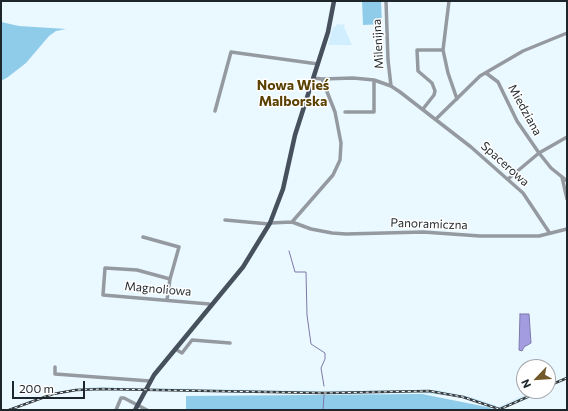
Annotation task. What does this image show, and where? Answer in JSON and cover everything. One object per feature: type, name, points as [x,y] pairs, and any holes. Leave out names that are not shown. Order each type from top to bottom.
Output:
[{"type":"main road","points":[[136,408],[150,381],[243,267],[269,223],[283,189],[295,135],[332,17],[334,1]]},
{"type":"street","name":"Milenijna","points":[[386,1],[388,60],[391,86]]},
{"type":"street","points":[[449,1],[443,50],[448,73],[457,99]]},
{"type":"street","points":[[436,119],[476,79],[523,51],[567,33]]},
{"type":"street","points":[[422,109],[434,95],[435,91],[432,82],[418,71],[417,50],[443,50]]},
{"type":"street","points":[[215,111],[232,52],[318,64]]},
{"type":"street","name":"Miedziana","points":[[486,73],[498,82],[517,121],[539,153],[567,137]]},
{"type":"street","name":"Spacerowa","points":[[313,78],[374,80],[391,86],[436,119],[508,179],[523,193],[549,232]]},
{"type":"street","points":[[225,220],[269,223],[292,222],[333,175],[340,160],[340,143],[337,121],[322,79]]},
{"type":"street","points":[[345,112],[374,112],[374,80]]},
{"type":"street","points":[[508,179],[539,153],[551,168],[567,181]]},
{"type":"street","points":[[562,177],[567,199]]},
{"type":"street","name":"Panoramiczna","points":[[292,222],[310,229],[335,234],[423,232],[499,236],[539,236],[549,232],[567,229]]},
{"type":"street","points":[[143,237],[179,247],[170,279],[167,300]]},
{"type":"street","name":"Magnoliowa","points":[[170,279],[137,270],[105,268],[103,295],[209,304],[211,306]]},
{"type":"street","points":[[175,349],[182,353],[192,340],[230,344]]},
{"type":"street","points":[[54,366],[55,374],[150,381]]},
{"type":"street","points":[[116,410],[122,398],[130,400],[136,408],[147,410]]},
{"type":"shaded area","points":[[362,1],[381,1],[382,24],[363,25]]},
{"type":"shaded area","points":[[1,22],[19,26],[66,29],[56,31],[49,36],[26,63],[1,81]]},
{"type":"shaded area","points":[[345,23],[344,27],[352,45],[328,45],[333,27],[337,24],[342,25]]},
{"type":"shaded area","points":[[520,314],[529,314],[531,343],[524,347],[522,351],[519,350]]},
{"type":"shaded area","points":[[97,387],[144,388],[142,391],[91,390],[67,392],[39,399],[13,410],[6,410],[49,394],[73,389]]},
{"type":"shaded area","points":[[149,388],[317,391],[437,390],[471,397],[495,405],[496,409],[498,410],[490,410],[494,409],[459,397],[420,393],[332,394],[147,391]]},
{"type":"shaded area","points":[[422,394],[492,408],[487,410],[186,410],[186,396]]},
{"type":"shaded area","points":[[516,399],[526,399],[503,409],[498,407]]},
{"type":"waterway","points":[[289,251],[295,272],[306,272],[307,315],[311,344],[325,353],[325,359],[321,368],[324,386]]},
{"type":"waterway","points":[[323,410],[324,395]]},
{"type":"railway","points":[[556,383],[567,378]]},
{"type":"railway","points":[[9,410],[53,394],[76,390],[102,389],[324,393],[429,391],[463,397],[502,410]]},
{"type":"railway","points":[[498,410],[523,399]]},
{"type":"district","name":"Nowa Wieś Malborska","points":[[293,94]]}]
